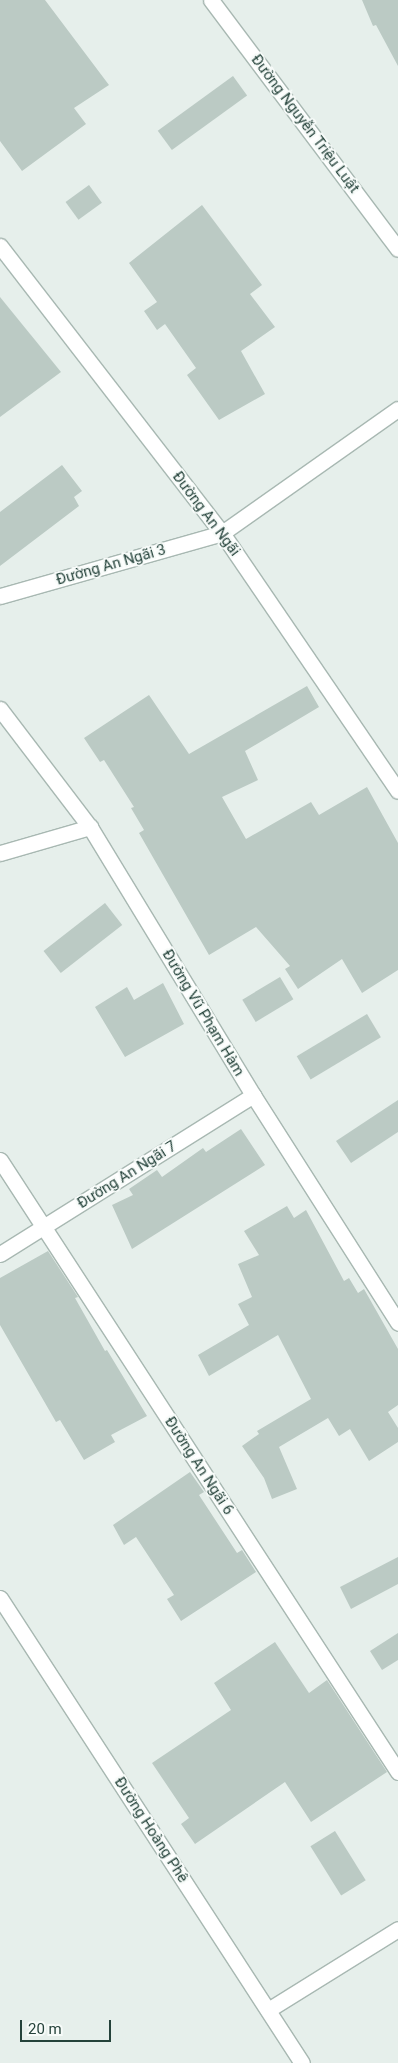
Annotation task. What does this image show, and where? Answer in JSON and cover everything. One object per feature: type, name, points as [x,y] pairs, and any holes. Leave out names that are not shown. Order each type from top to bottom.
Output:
[{"type":"street","name":"Đường Nguyễn Triệu Luật","points":[[211,0],[398,249]]},
{"type":"street","name":"Đường An Ngãi","points":[[0,246],[222,533],[398,791]]},
{"type":"street","points":[[222,533],[398,409]]},
{"type":"street","name":"Đường An Ngãi 3","points":[[0,596],[222,533]]},
{"type":"street","name":"Đường Vũ Phạm Hàm","points":[[0,709],[90,827],[253,1096],[398,1322]]},
{"type":"street","points":[[0,853],[90,827]]},
{"type":"street","name":"Đường An Ngãi 7","points":[[0,1254],[253,1096]]},
{"type":"street","name":"Đường An Ngãi 6","points":[[0,1160],[398,1772]]},
{"type":"street","name":"Đường Hoàng Phê","points":[[0,1598],[302,2063]]},
{"type":"street","points":[[268,2010],[398,1929]]},
{"type":"building","points":[[0,0],[45,0],[109,85],[74,108],[86,124],[22,171],[0,141]]},
{"type":"building","points":[[362,0],[398,0],[398,66],[376,25],[373,26]]},
{"type":"building","points":[[233,76],[247,95],[172,150],[158,131]]},
{"type":"building","points":[[89,185],[102,203],[78,220],[66,202]]},
{"type":"building","points":[[202,205],[262,285],[250,294],[275,327],[241,351],[265,394],[219,420],[187,375],[196,368],[165,324],[157,330],[144,311],[157,302],[129,263]]},
{"type":"building","points":[[0,297],[61,372],[0,417]]},
{"type":"building","points":[[62,465],[82,491],[74,497],[79,506],[0,566],[0,512]]},
{"type":"building","points":[[307,686],[319,707],[245,751],[258,780],[222,797],[246,839],[311,802],[319,815],[367,787],[398,843],[398,970],[362,993],[342,959],[298,989],[285,969],[290,966],[256,927],[209,955],[139,833],[144,830],[131,808],[134,807],[104,760],[100,762],[84,738],[149,695],[189,754]]},
{"type":"building","points":[[105,903],[122,925],[61,973],[44,951]]},
{"type":"building","points":[[280,977],[293,999],[256,1022],[242,1000]]},
{"type":"building","points":[[163,983],[184,1024],[125,1057],[95,1007],[127,987],[134,1000]]},
{"type":"building","points":[[367,1014],[381,1037],[311,1079],[297,1056]]},
{"type":"building","points":[[398,1100],[398,1132],[351,1163],[336,1141]]},
{"type":"building","points":[[241,1129],[265,1165],[132,1249],[112,1205],[133,1195],[129,1189],[157,1170],[162,1177],[203,1148],[206,1152]]},
{"type":"building","points":[[287,1206],[294,1218],[306,1210],[344,1281],[349,1278],[358,1293],[364,1289],[398,1349],[398,1405],[388,1412],[398,1428],[398,1442],[369,1461],[350,1429],[339,1436],[328,1418],[279,1447],[297,1489],[272,1499],[264,1478],[242,1446],[259,1434],[257,1431],[311,1399],[278,1335],[209,1376],[198,1355],[249,1325],[238,1304],[252,1297],[238,1264],[259,1255],[244,1231]]},
{"type":"building","points":[[48,1251],[78,1297],[75,1298],[105,1351],[107,1350],[147,1416],[111,1435],[115,1442],[84,1460],[60,1420],[56,1422],[0,1325],[0,1278]]},
{"type":"building","points":[[190,1472],[204,1492],[199,1495],[237,1553],[242,1550],[256,1572],[181,1621],[167,1599],[174,1595],[136,1537],[124,1545],[113,1525]]},
{"type":"building","points":[[398,1557],[398,1584],[351,1609],[340,1587]]},
{"type":"building","points":[[398,1633],[398,1660],[382,1670],[370,1651]]},
{"type":"building","points":[[275,1642],[309,1693],[327,1680],[387,1772],[311,1822],[285,1782],[195,1844],[181,1824],[189,1818],[152,1763],[231,1710],[214,1683]]},
{"type":"building","points":[[335,1831],[366,1880],[341,1896],[310,1846]]}]
